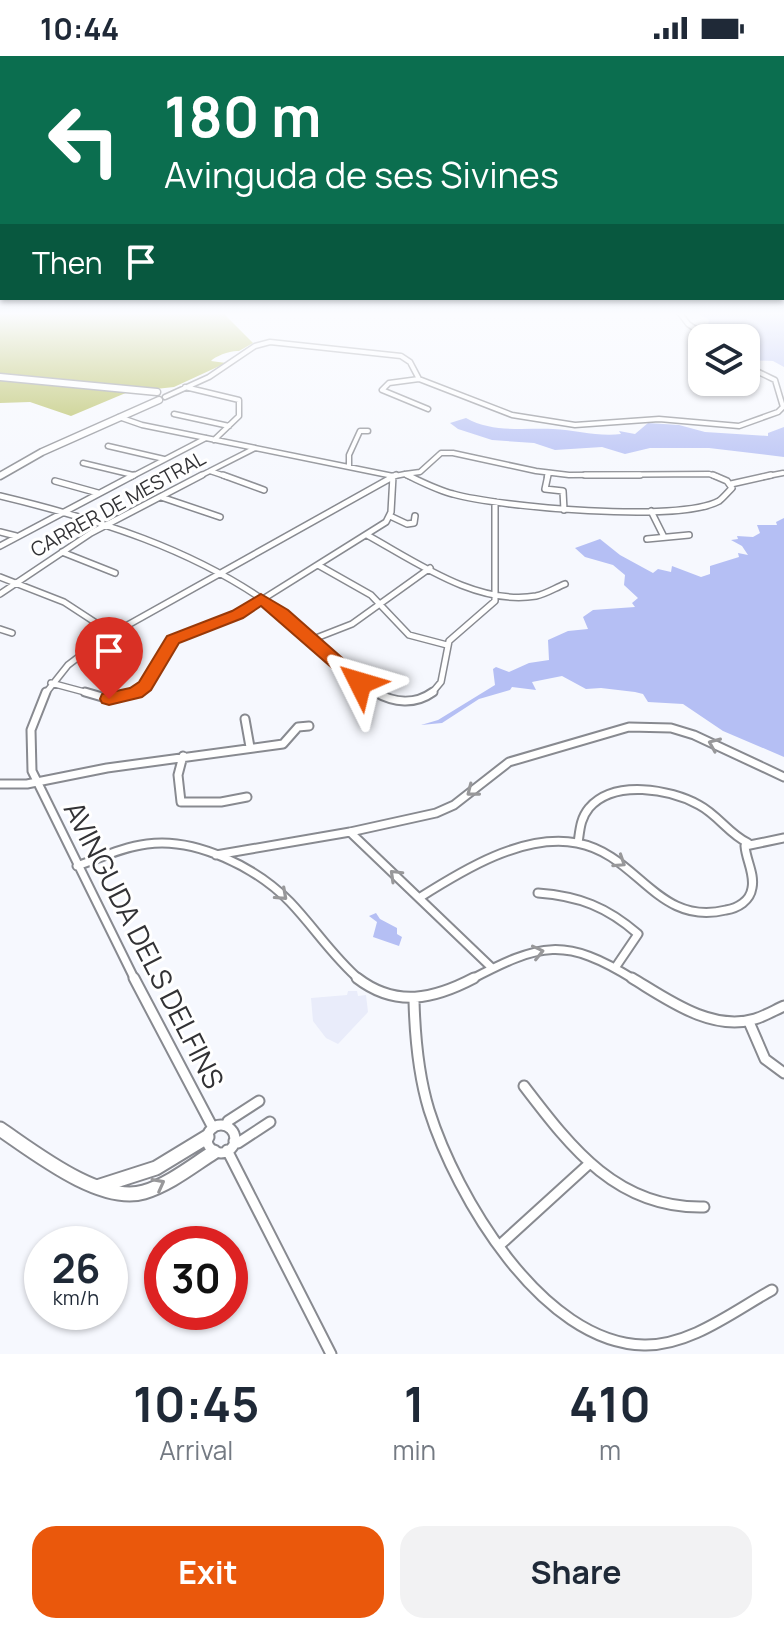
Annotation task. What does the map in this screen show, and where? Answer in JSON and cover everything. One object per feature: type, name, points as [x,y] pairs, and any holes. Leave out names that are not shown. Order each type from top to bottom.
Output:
[{"type":"street","points":[[136,410],[149,398],[184,388],[216,373]]},
{"type":"street","points":[[416,373],[419,379]]},
{"type":"street","points":[[428,409],[382,390],[389,383],[419,379],[512,415],[559,423],[591,425],[659,419],[728,427],[750,423],[783,407],[775,380],[760,373]]},
{"type":"street","points":[[0,377],[138,390],[161,395]]},
{"type":"street","points":[[184,388],[239,400],[239,416],[214,440]]},
{"type":"street","points":[[138,390],[149,398]]},
{"type":"street","points":[[0,476],[42,452],[136,410],[161,395]]},
{"type":"street","points":[[174,414],[229,426]]},
{"type":"street","points":[[119,417],[142,425],[393,476]]},
{"type":"street","points":[[349,467],[353,443],[360,431],[368,431]]},
{"type":"street","points":[[0,546],[63,510],[206,438]]},
{"type":"street","points":[[108,446],[164,459]]},
{"type":"street","name":"CARRER DE MESTRAL","points":[[0,594],[62,552],[255,448]]},
{"type":"street","points":[[418,481],[420,472],[436,455],[449,452],[548,473],[611,477],[709,474],[731,484],[783,473]]},
{"type":"street","points":[[83,463],[133,475]]},
{"type":"street","points":[[210,471],[264,490]]},
{"type":"street","points":[[393,476],[390,516],[386,522],[237,614],[173,640],[151,678],[135,693],[109,699],[51,683],[75,658],[113,634],[393,476],[420,472]]},
{"type":"street","points":[[548,473],[545,489],[563,491],[564,510]]},
{"type":"street","points":[[404,474],[457,495],[564,510],[651,511],[718,502],[731,494],[731,484]]},
{"type":"street","points":[[55,481],[98,493]]},
{"type":"street","points":[[0,496],[111,524],[187,555],[261,599],[360,683],[389,699],[404,702],[425,698],[439,686],[444,676],[447,645],[458,629],[488,609],[497,593],[495,502]]},
{"type":"street","points":[[161,497],[220,517]]},
{"type":"street","points":[[651,511],[664,537]]},
{"type":"street","points":[[390,516],[407,524],[414,523],[415,516]]},
{"type":"street","points":[[0,532],[16,536]]},
{"type":"street","points":[[367,535],[462,584],[497,593],[533,596],[565,584]]},
{"type":"street","points":[[647,539],[689,535]]},
{"type":"street","points":[[62,552],[115,573]]},
{"type":"street","points":[[318,565],[358,585],[409,635],[447,645]]},
{"type":"street","points":[[311,640],[352,624],[430,568]]},
{"type":"street","points":[[0,577],[64,602],[113,634]]},
{"type":"street","points":[[0,629],[12,633]]},
{"type":"street","name":"AVINGUDA DELS DELFINS","points":[[51,683],[37,706],[30,735],[29,755],[38,782],[210,1133],[208,1146],[225,1148]]},
{"type":"street","points":[[245,719],[250,747]]},
{"type":"street","points":[[0,784],[38,782],[183,756],[283,744],[298,727],[309,726]]},
{"type":"street","points":[[216,855],[350,832],[436,813],[454,805],[509,762],[629,727],[671,728],[694,735],[784,777]]},
{"type":"street","points":[[183,756],[178,775],[181,802],[221,802],[247,797]]},
{"type":"street","points":[[419,898],[471,868],[547,842],[578,843],[618,859],[667,903],[694,914],[708,915],[739,906],[750,894],[752,876],[746,845],[698,804],[649,790],[609,795],[589,807],[578,825],[578,843]]},
{"type":"street","points":[[350,832],[492,968]]},
{"type":"street","points":[[746,845],[784,838]]},
{"type":"street","points":[[77,866],[152,843],[216,855],[244,868],[284,895],[356,979],[389,996],[414,1001],[448,991],[525,955],[561,948],[598,959],[684,1009],[729,1022],[765,1019],[784,1006]]},
{"type":"street","points":[[244,868],[248,850]]},
{"type":"street","points":[[538,893],[577,896],[616,915],[638,934],[615,968]]},
{"type":"street","points":[[414,1001],[417,1060],[429,1111],[454,1175],[501,1244],[557,1311],[593,1335],[617,1343],[644,1345],[681,1339],[772,1290]]},
{"type":"street","points":[[749,1022],[765,1059],[784,1073]]},
{"type":"street","points":[[524,1086],[590,1163],[640,1197],[670,1207],[704,1207]]},
{"type":"street","points":[[100,1186],[127,1182],[147,1174],[210,1133],[227,1126],[228,1121],[259,1101]]},
{"type":"street","points":[[0,1129],[59,1168],[116,1194],[132,1195],[152,1188],[238,1143],[270,1122]]},
{"type":"street","points":[[225,1148],[233,1132],[227,1126]]},
{"type":"street","points":[[225,1148],[331,1354]]},
{"type":"street","points":[[501,1244],[590,1163]]},
{"type":"shaded area","points":[[348,991],[357,991],[358,996],[366,995],[368,1012],[338,1044],[326,1038],[313,1021],[311,998],[347,995]]},
{"type":"green space","points":[[0,373],[205,373],[174,387],[128,392],[71,416],[30,402],[0,403]]},
{"type":"water","points":[[466,418],[497,428],[553,429],[604,435],[621,434],[619,431],[635,434],[648,423],[679,425],[705,432],[768,436],[768,433],[784,427],[784,457],[709,448],[650,448],[625,454],[602,447],[555,450],[534,443],[492,440],[458,429],[450,423]]},
{"type":"water","points":[[784,518],[784,757],[723,731],[683,704],[648,702],[643,694],[635,692],[586,689],[562,676],[532,682],[536,690],[512,687],[479,699],[442,723],[421,725],[438,720],[495,685],[493,669],[496,667],[509,672],[529,663],[549,660],[548,640],[568,631],[588,629],[583,617],[593,610],[635,607],[632,603],[638,598],[624,585],[625,575],[613,565],[585,557],[575,548],[600,539],[620,555],[653,573],[658,569],[671,572],[672,566],[701,577],[710,574],[710,566],[739,557],[738,553],[748,555],[742,546],[731,540],[738,539],[737,536],[753,537],[760,533],[757,525],[777,525],[776,522]]},
{"type":"water","points":[[376,913],[380,919],[397,928],[397,934],[402,937],[399,946],[373,937],[377,922],[369,916]]},
{"type":"route","points":[[109,699],[135,693],[145,686],[173,640],[237,614],[261,599],[282,613],[360,683]]}]
